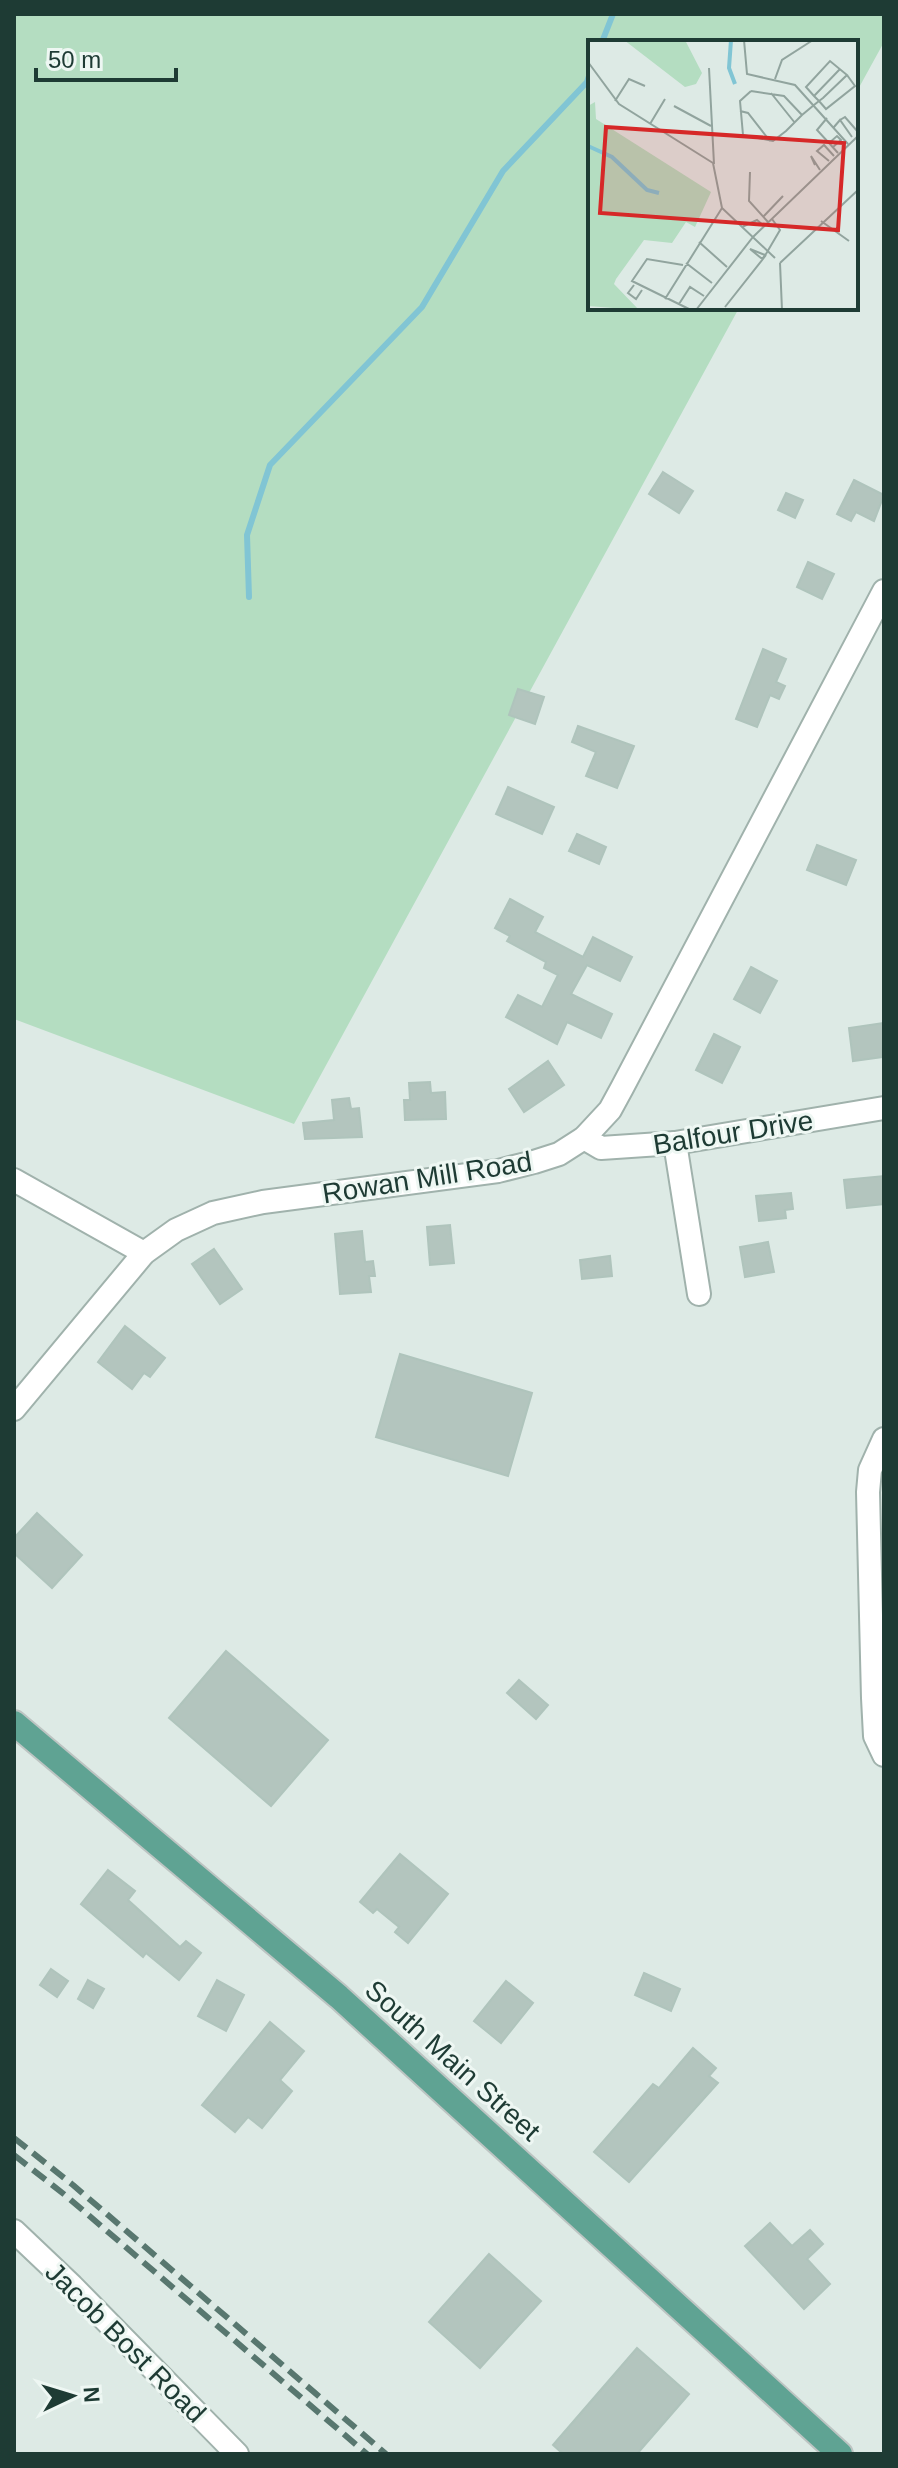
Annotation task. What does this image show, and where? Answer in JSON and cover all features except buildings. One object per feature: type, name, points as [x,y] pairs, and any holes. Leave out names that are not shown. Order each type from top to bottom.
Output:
[{"type":"main road","name":"South Main Street","points":[[14,1723],[339,1997],[840,2454]]},
{"type":"street","name":"Rowan Mill Road","points":[[14,1409],[144,1253],[176,1230],[213,1213],[263,1202],[498,1171],[559,1154],[584,1138],[610,1110],[884,591]]},
{"type":"street","name":"Balfour Drive","points":[[584,1138],[601,1148],[675,1143],[884,1108]]},
{"type":"street","points":[[675,1143],[699,1294]]},
{"type":"street","points":[[14,1180],[144,1253]]},
{"type":"street","points":[[884,1439],[870,1470],[868,1492],[878,1697],[875,1736],[884,1755]]},
{"type":"street","name":"Jacob Bost Road","points":[[14,2231],[237,2454]]},
{"type":"green space","points":[[14,14],[884,14],[884,42],[858,89],[858,40],[588,40],[588,310],[738,310],[294,1124],[14,1019]]},
{"type":"waterway","points":[[603,40],[613,14]]},
{"type":"waterway","points":[[249,597],[247,535],[270,465],[422,307],[503,171],[588,79]]},
{"type":"railway","points":[[14,2138],[386,2454]]},
{"type":"railway","points":[[14,2155],[65,2195],[367,2454]]}]
